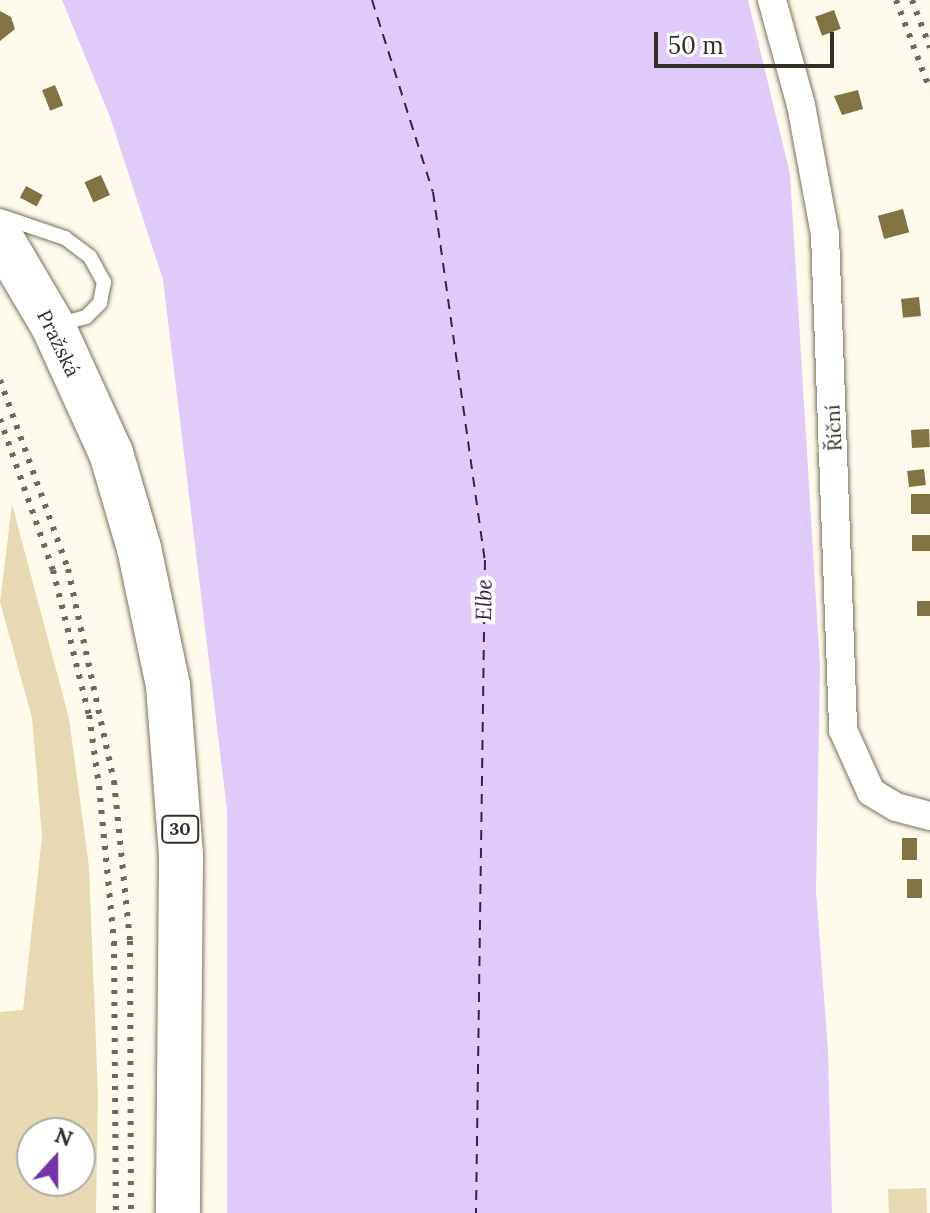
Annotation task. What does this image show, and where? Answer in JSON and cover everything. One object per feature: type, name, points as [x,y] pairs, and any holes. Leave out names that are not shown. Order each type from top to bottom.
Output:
[{"type":"main road","name":"Pražská","points":[[0,236],[53,326],[111,453],[155,617],[178,794],[178,1213]]},
{"type":"street","name":"Říční","points":[[772,0],[801,105],[825,235],[843,730],[871,792],[896,807],[930,816]]},
{"type":"lane","points":[[0,216],[65,238],[90,257],[104,282],[100,303],[86,317],[53,326]]},
{"type":"shaded area","points":[[12,504],[69,718],[89,867],[98,1095],[96,1213],[0,1213],[0,1012],[23,1010],[42,836],[32,718],[0,602]]},
{"type":"shaded area","points":[[926,1188],[927,1213],[889,1213],[888,1189]]},
{"type":"water","name":"Elbe","points":[[62,0],[748,0],[790,174],[820,666],[816,891],[828,1050],[832,1213],[227,1213],[227,810],[163,280],[110,117]]},
{"type":"building","points":[[834,10],[841,29],[822,36],[815,17]]},
{"type":"building","points":[[0,11],[11,17],[15,29],[0,41]]},
{"type":"building","points":[[55,85],[63,105],[50,111],[42,90]]},
{"type":"building","points":[[858,90],[863,109],[842,115],[834,96]]},
{"type":"building","points":[[101,175],[110,195],[94,202],[85,182]]},
{"type":"building","points":[[26,186],[43,195],[37,206],[20,197]]},
{"type":"building","points":[[903,209],[909,232],[884,239],[878,216]]},
{"type":"building","points":[[919,297],[921,316],[903,318],[901,299]]},
{"type":"building","points":[[929,429],[930,447],[912,448],[911,430]]},
{"type":"building","points":[[924,469],[926,485],[909,487],[907,471]]},
{"type":"building","points":[[911,494],[930,494],[930,514],[911,514]]},
{"type":"building","points":[[912,535],[930,535],[930,551],[912,551]]},
{"type":"building","points":[[917,601],[930,601],[930,616],[917,616]]},
{"type":"building","points":[[902,838],[917,838],[917,860],[902,860]]},
{"type":"building","points":[[907,879],[922,879],[922,898],[907,898]]},
{"type":"ferry route","points":[[372,0],[433,192],[485,560],[476,1213]]},
{"type":"railway","points":[[896,0],[930,90]]},
{"type":"railway","points":[[912,0],[930,48]]},
{"type":"railway","points":[[0,380],[68,569],[114,781],[130,941],[131,1213]]},
{"type":"railway","points":[[0,419],[53,570],[89,715],[114,942],[116,1213]]}]
